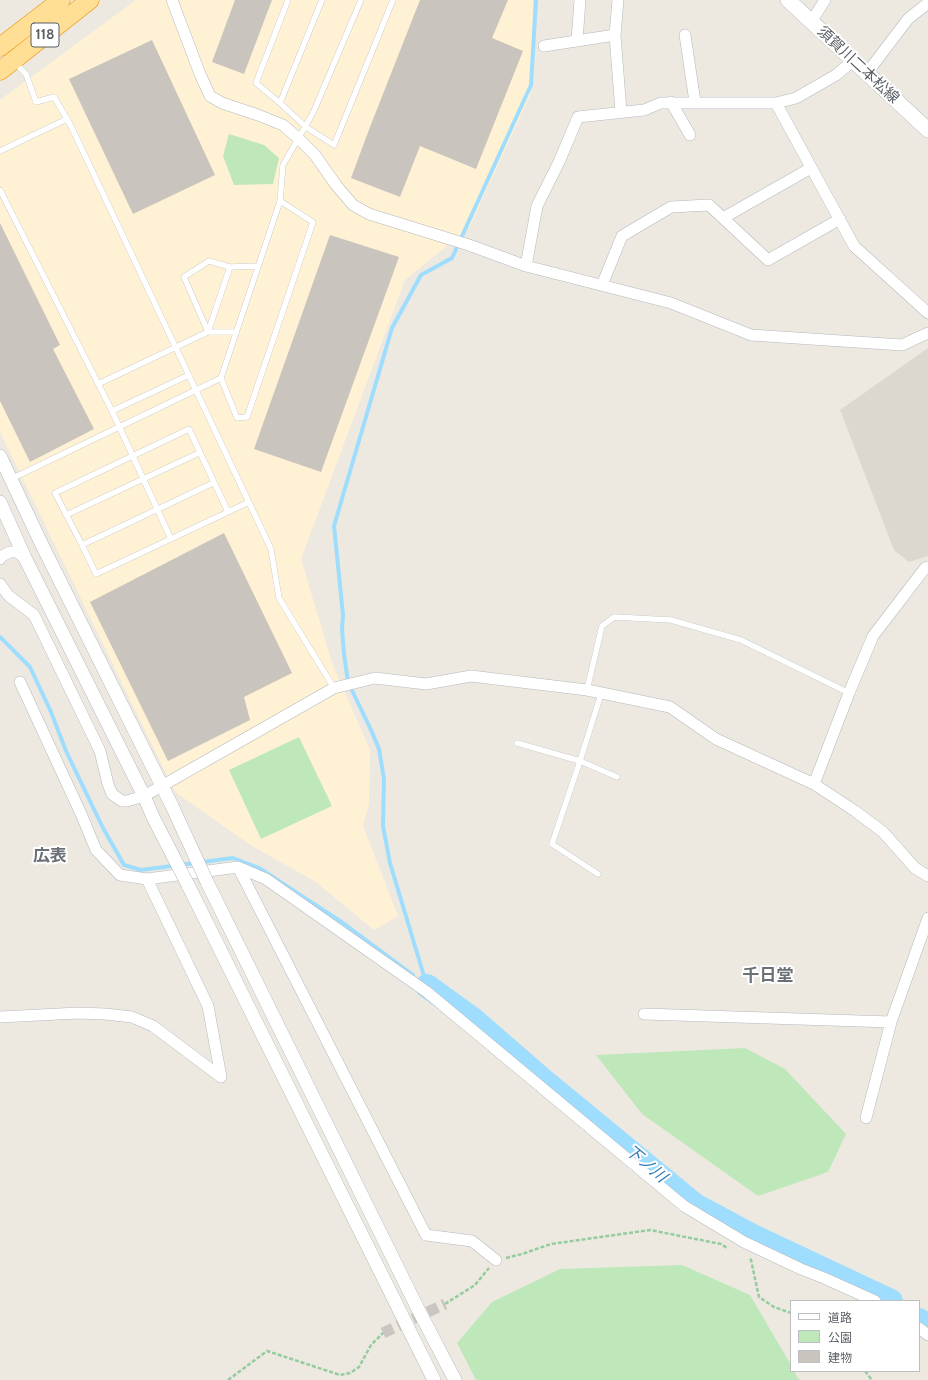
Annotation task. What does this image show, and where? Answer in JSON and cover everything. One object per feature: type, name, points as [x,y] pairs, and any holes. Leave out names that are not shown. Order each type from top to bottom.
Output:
[{"type":"highway","name":"118","points":[[0,47],[61,0]]},
{"type":"highway","name":"118","points":[[6,66],[90,0]]},
{"type":"main road","name":"須賀川二本松線","points":[[788,0],[928,130]]},
{"type":"street","points":[[172,0],[200,74],[210,96],[222,103],[258,115],[283,126],[315,155],[336,185],[353,205],[368,214],[469,245],[526,266],[671,303],[751,335],[902,345],[928,333]]},
{"type":"street","points":[[577,41],[580,0]]},
{"type":"street","points":[[618,0],[615,35],[621,112]]},
{"type":"street","points":[[811,22],[825,0]]},
{"type":"street","points":[[867,73],[908,19],[928,3]]},
{"type":"street","points":[[544,46],[615,35]]},
{"type":"street","points":[[684,35],[695,102]]},
{"type":"street","points":[[526,266],[537,206],[559,162],[578,117],[644,110],[661,103],[671,102],[776,103],[796,98],[836,75],[854,60]]},
{"type":"street","points":[[671,102],[690,135]]},
{"type":"street","points":[[776,103],[854,246],[928,313]]},
{"type":"street","points":[[723,218],[811,168]]},
{"type":"street","points":[[602,285],[622,236],[671,207],[709,205],[768,260],[840,219]]},
{"type":"street","points":[[0,456],[40,543],[172,806],[411,1294],[456,1380]]},
{"type":"street","points":[[0,502],[25,558],[144,796],[153,817],[434,1380]]},
{"type":"street","points":[[0,559],[2,556],[10,552],[17,552],[25,558]]},
{"type":"street","points":[[814,784],[873,636],[925,568],[928,567]]},
{"type":"street","points":[[0,584],[9,596],[34,615],[100,751],[112,794],[122,801],[144,796],[334,688],[375,678],[426,684],[471,676],[587,690],[670,707],[716,739],[814,784],[855,811],[883,832],[915,868],[928,876]]},
{"type":"street","points":[[20,682],[79,809],[96,850],[120,875],[147,879],[238,866],[266,879],[426,992],[684,1206],[744,1242],[801,1269],[873,1300]]},
{"type":"street","points":[[238,866],[426,1235],[472,1240],[496,1260]]},
{"type":"street","points":[[0,1017],[78,1013],[105,1014],[132,1018],[153,1026],[222,1077],[208,1006],[147,879]]},
{"type":"street","points":[[866,1118],[891,1022],[928,918]]},
{"type":"street","points":[[644,1014],[891,1022]]},
{"type":"street","points":[[920,1329],[928,1335]]},
{"type":"lane","points":[[288,0],[256,83],[306,127],[334,145],[393,0]]},
{"type":"lane","points":[[280,103],[322,0]]},
{"type":"lane","points":[[280,201],[313,222],[247,418],[237,418],[221,378],[280,201],[283,165],[313,114],[361,0]]},
{"type":"lane","points":[[6,66],[26,74],[36,102],[54,97],[67,119],[271,549],[280,598],[334,688]]},
{"type":"lane","points":[[0,151],[67,119]]},
{"type":"lane","points":[[0,190],[112,411],[171,539]]},
{"type":"lane","points":[[208,332],[184,276],[209,261],[230,267],[258,266]]},
{"type":"lane","points":[[208,332],[230,267]]},
{"type":"lane","points":[[98,384],[208,332],[236,332]]},
{"type":"lane","points":[[112,411],[189,376]]},
{"type":"lane","points":[[11,479],[221,378]]},
{"type":"lane","points":[[228,512],[213,483],[189,429],[55,493],[96,574],[171,539],[228,512],[249,502]]},
{"type":"lane","points":[[66,515],[199,453]]},
{"type":"lane","points":[[82,545],[213,483]]},
{"type":"lane","points":[[587,690],[602,626],[614,617],[672,620],[740,640],[849,693]]},
{"type":"lane","points":[[598,874],[552,844],[601,694]]},
{"type":"lane","points":[[517,743],[580,761],[617,777]]},
{"type":"path","points":[[445,1304],[475,1284],[496,1260],[522,1254],[551,1244],[650,1230],[721,1244],[733,1250]]},
{"type":"path","points":[[745,1257],[751,1260],[759,1297],[774,1307],[790,1313]]},
{"type":"path","points":[[228,1380],[267,1351],[340,1375],[350,1373],[359,1367],[371,1345],[383,1333]]},
{"type":"path","points":[[866,1372],[872,1380]]},
{"type":"shaded area","points":[[136,0],[533,0],[531,93],[469,228],[405,280],[301,559],[332,663],[370,750],[369,804],[363,826],[398,916],[374,930],[316,882],[252,846],[175,792],[0,432],[0,100]]},
{"type":"shaded area","points":[[928,348],[928,556],[909,562],[894,550],[840,410]]},
{"type":"green space","points":[[229,134],[264,145],[279,158],[273,184],[234,185],[223,156]]},
{"type":"green space","points":[[299,737],[332,806],[261,839],[229,770]]},
{"type":"green space","points":[[745,1048],[785,1069],[846,1134],[828,1172],[758,1196],[642,1114],[596,1055]]},
{"type":"green space","points":[[682,1265],[750,1295],[790,1363],[790,1372],[795,1372],[799,1380],[476,1380],[457,1343],[492,1302],[560,1269]]},
{"type":"building","points":[[235,0],[272,0],[244,74],[212,62]]},
{"type":"building","points":[[420,0],[508,0],[492,38],[523,51],[476,169],[420,146],[400,197],[351,178]]},
{"type":"building","points":[[152,40],[215,175],[133,214],[69,79]]},
{"type":"building","points":[[0,223],[60,345],[53,349],[94,429],[30,462],[0,401]]},
{"type":"building","points":[[330,235],[399,257],[321,472],[254,449]]},
{"type":"building","points":[[224,533],[292,673],[244,697],[250,720],[168,761],[90,602]]},
{"type":"waterway","points":[[427,986],[390,863],[383,826],[384,779],[379,749],[348,682],[344,654],[342,629],[343,615],[334,526],[392,328],[421,275],[452,258],[531,85],[536,0]]},
{"type":"waterway","points":[[0,637],[30,667],[51,712],[66,751],[103,828],[124,865],[141,870],[233,858],[259,868],[343,923],[413,975]]},
{"type":"waterway","name":"下ノ川","points":[[427,986],[474,1020],[543,1080],[695,1205],[753,1236],[889,1300]]},
{"type":"waterway","name":"下ノ川","points":[[920,1321],[928,1327]]},
{"type":"tunnel","points":[[383,1333],[445,1304]]},
{"type":"district","name":"広表","points":[[50,856]]},
{"type":"district","name":"千日堂","points":[[768,976]]}]
